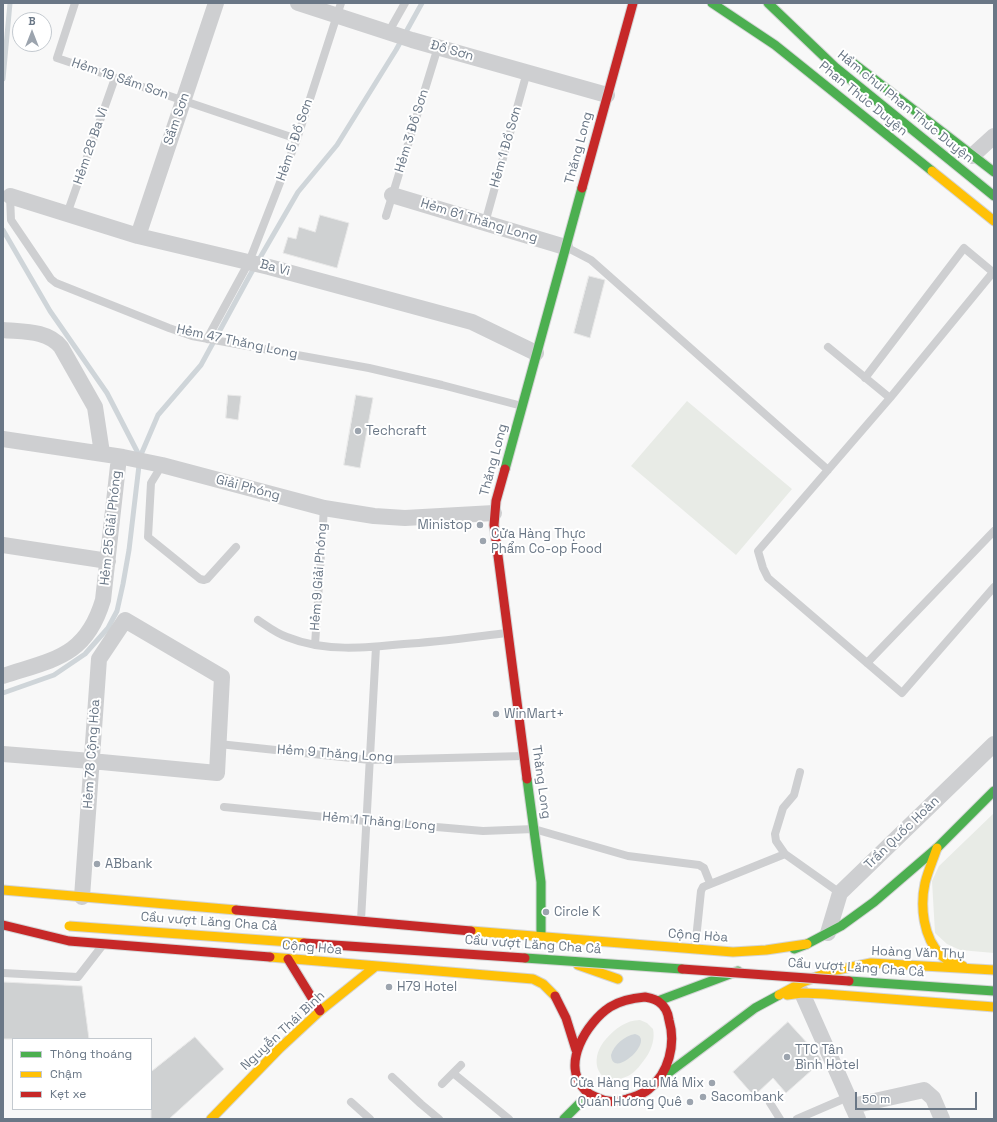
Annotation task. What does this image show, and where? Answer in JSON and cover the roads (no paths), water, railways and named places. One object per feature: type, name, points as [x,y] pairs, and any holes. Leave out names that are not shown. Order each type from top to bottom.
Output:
[{"type":"main road","name":"Thăng Long","points":[[541,937],[542,888],[494,525],[494,513],[536,354],[633,3]]},
{"type":"main road","name":"Phan Thúc Duyện","points":[[712,3],[775,45],[994,221]]},
{"type":"main road","name":"Phan Thúc Duyện","points":[[768,3],[802,36],[830,48]]},
{"type":"main road","name":"Hầm chui Phan Thúc Duyện","points":[[802,36],[835,67],[994,196]]},
{"type":"main road","name":"Phan Thúc Duyện","points":[[843,56],[994,172]]},
{"type":"main road","points":[[770,958],[807,944],[852,919],[938,847],[994,791]]},
{"type":"main road","points":[[938,847],[925,884],[923,899],[925,923],[928,936],[940,954],[951,962],[965,968]]},
{"type":"main road","name":"Cộng Hòa","points":[[3,890],[587,941],[733,952],[750,952],[807,944]]},
{"type":"main road","name":"Cộng Hòa","points":[[3,925],[69,941],[538,980],[549,987],[557,996],[576,1050]]},
{"type":"main road","points":[[3,925],[40,925]]},
{"type":"main road","name":"Cầu vượt Lăng Cha Cả","points":[[66,926],[994,991]]},
{"type":"main road","points":[[488,932],[524,945]]},
{"type":"main road","points":[[587,941],[625,988]]},
{"type":"main road","points":[[539,950],[645,997],[658,1000],[756,964]]},
{"type":"main road","points":[[288,959],[320,1011]]},
{"type":"main road","name":"Hoàng Văn Thụ","points":[[655,1083],[755,1008],[803,982],[832,971],[871,963],[994,970]]},
{"type":"main road","name":"Nguyễn Thái Bình","points":[[211,1119],[279,1049],[320,1011],[376,966]]},
{"type":"main road","points":[[625,988],[619,1002],[594,1020],[584,1034],[576,1050],[575,1065],[580,1086],[589,1094],[606,1101],[622,1100],[641,1095],[655,1083],[667,1065],[671,1048],[672,1026],[666,1010],[658,1000]]},
{"type":"main road","name":"Hoàng Văn Thụ","points":[[776,996],[802,993],[994,1007]]},
{"type":"main road","points":[[564,1119],[589,1094]]},
{"type":"street","name":"Sầm Sơn","points":[[138,236],[216,3]]},
{"type":"street","name":"Đồ Sơn","points":[[298,3],[338,9],[388,33],[607,95]]},
{"type":"street","points":[[972,156],[994,136]]},
{"type":"street","name":"Hẻm 61 Thăng Long","points":[[392,195],[566,247]]},
{"type":"street","name":"Ba Vì","points":[[10,196],[138,236],[269,267],[472,322],[536,354]]},
{"type":"street","points":[[3,330],[48,336],[55,340],[61,347],[95,407],[102,453]]},
{"type":"street","name":"Giải Phóng","points":[[3,439],[102,453],[162,465],[324,508],[390,518],[494,513]]},
{"type":"street","name":"Hẻm 25 Giải Phóng","points":[[3,676],[70,652],[82,642],[93,626],[100,612],[103,600],[121,457]]},
{"type":"street","points":[[3,545],[108,561]]},
{"type":"street","name":"Hẻm 78 Cộng Hòa","points":[[82,897],[99,659],[125,620],[222,677],[219,744]]},
{"type":"street","points":[[3,754],[217,773],[219,744]]},
{"type":"street","name":"Trần Quốc Hoàn","points":[[828,933],[840,893],[994,744]]},
{"type":"street","points":[[802,993],[853,1107],[924,1090],[933,1098],[943,1119]]},
{"type":"lane","name":"Hẻm 19 Sầm Sơn","points":[[75,3],[57,58],[297,139]]},
{"type":"lane","points":[[388,33],[405,3]]},
{"type":"lane","name":"Hẻm 5 Đồ Sơn","points":[[207,339],[249,262],[297,139],[338,9]]},
{"type":"lane","name":"Hẻm 3 Đồ Sơn","points":[[386,216],[438,47]]},
{"type":"lane","name":"Hẻm 1 Đồ Sơn","points":[[485,223],[527,72]]},
{"type":"lane","name":"Hẻm 28 Ba Vì","points":[[67,214],[115,78]]},
{"type":"lane","name":"Hẻm 47 Thăng Long","points":[[10,196],[11,220],[56,283],[169,328],[207,339],[369,368],[522,406]]},
{"type":"lane","points":[[566,247],[592,260],[828,470]]},
{"type":"lane","points":[[865,378],[964,248],[994,272],[890,398],[758,551],[763,568],[768,578],[902,693],[994,587]]},
{"type":"lane","points":[[828,347],[890,398]]},
{"type":"lane","points":[[162,465],[151,483],[148,536],[200,579],[204,580],[207,579],[236,547]]},
{"type":"lane","name":"Hẻm 9 Giải Phóng","points":[[315,645],[324,508]]},
{"type":"lane","points":[[867,664],[994,531]]},
{"type":"lane","points":[[258,620],[276,633],[288,638],[315,645],[340,648],[376,647],[445,641],[508,633]]},
{"type":"lane","points":[[361,921],[376,647]]},
{"type":"lane","name":"Hẻm 9 Thăng Long","points":[[219,744],[370,760],[524,756]]},
{"type":"lane","points":[[800,772],[794,794],[783,808],[775,834],[776,841],[785,854],[840,893]]},
{"type":"lane","name":"Hẻm 1 Thăng Long","points":[[224,807],[366,821],[483,830],[534,829],[628,856],[699,865],[704,868],[710,883]]},
{"type":"lane","points":[[695,949],[701,891],[703,887],[785,854]]},
{"type":"lane","points":[[3,973],[78,977],[104,944]]},
{"type":"lane","points":[[442,1084],[461,1065]]},
{"type":"lane","points":[[453,1073],[509,1119]]},
{"type":"lane","points":[[392,1077],[439,1119]]},
{"type":"lane","points":[[351,1102],[370,1119]]},
{"type":"lane","points":[[770,1103],[780,1119]]},
{"type":"lane","points":[[797,1119],[853,1107]]},
{"type":"waterway","points":[[3,79],[10,3]]},
{"type":"waterway","points":[[3,693],[54,675],[85,654],[108,628],[117,611],[123,584],[129,550],[140,457],[158,415],[201,365],[250,275],[298,192],[337,145],[396,50],[422,3]]},
{"type":"waterway","points":[[3,230],[50,311],[107,393],[140,457]]},
{"type":"place","name":"Techcraft","points":[[358,431]]},
{"type":"place","name":"Ministop","points":[[480,525]]},
{"type":"place","name":"Cửa Hàng Thực Phẩm Co-op Food","points":[[483,541]]},
{"type":"place","name":"WinMart+","points":[[496,714]]},
{"type":"place","name":"ABbank","points":[[97,864]]},
{"type":"place","name":"Circle K","points":[[546,912]]},
{"type":"place","name":"H79 Hotel","points":[[389,987]]},
{"type":"place","name":"TTC Tân Bình Hotel","points":[[787,1057]]},
{"type":"place","name":"Cửa Hàng Rau Má Mix","points":[[712,1083]]},
{"type":"place","name":"Sacombank","points":[[703,1097]]},
{"type":"place","name":"Quán Hương Quê","points":[[690,1102]]}]
